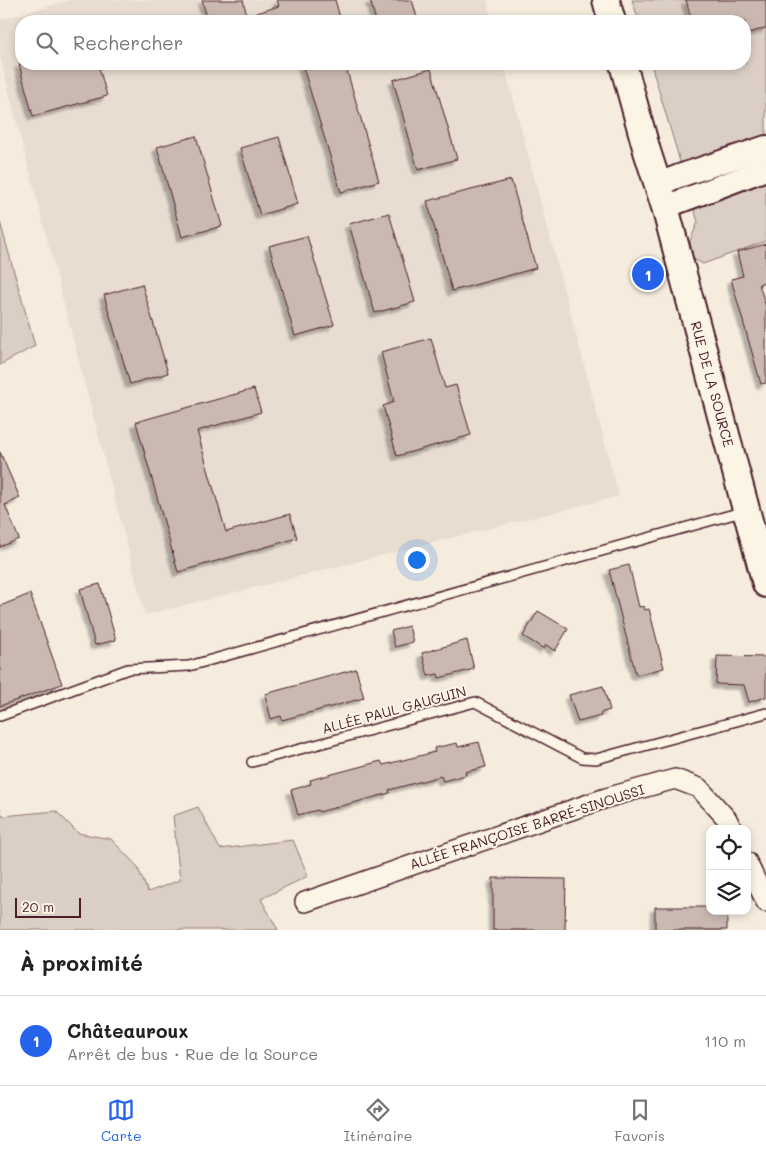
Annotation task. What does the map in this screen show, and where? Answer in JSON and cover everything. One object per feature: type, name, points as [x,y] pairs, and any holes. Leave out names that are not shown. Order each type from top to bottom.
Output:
[{"type":"main road","points":[[606,0],[610,15]]},
{"type":"main road","name":"RUE DE LA SOURCE","points":[[625,70],[662,195],[766,584]]},
{"type":"street","points":[[662,195],[679,176],[766,147]]},
{"type":"street","points":[[662,195],[766,169]]},
{"type":"street","name":"ALLÉE FRANÇOISE BARRÉ-SINOUSSI","points":[[305,902],[606,798],[675,779],[699,788],[728,819],[730,825]]},
{"type":"street","points":[[751,870],[766,902]]},
{"type":"lane","points":[[0,716],[128,669],[189,666],[746,511]]},
{"type":"lane","name":"ALLÉE PAUL GAUGUIN","points":[[252,762],[475,702],[582,758],[596,759],[766,713]]},
{"type":"shaded area","points":[[70,0],[487,0],[491,15],[18,15]]},
{"type":"shaded area","points":[[632,0],[766,0],[766,241],[703,264],[693,259],[690,241],[698,222],[653,70],[751,70],[751,15],[637,15]]},
{"type":"shaded area","points":[[15,16],[15,70],[506,70],[619,496],[145,615],[0,58],[0,20]]},
{"type":"shaded area","points":[[0,222],[35,346],[0,365]]},
{"type":"shaded area","points":[[198,807],[220,849],[293,840],[308,876],[261,899],[278,930],[0,930],[0,808],[2,816],[56,811],[78,833],[111,839],[137,866],[148,892],[180,880],[173,816]]},
{"type":"building","points":[[202,0],[243,0],[247,15],[206,15]]},
{"type":"building","points":[[277,0],[335,0],[339,15],[250,15],[279,6]]},
{"type":"building","points":[[370,0],[412,0],[416,15],[374,15]]},
{"type":"building","points":[[686,0],[766,0],[766,28],[751,32],[751,15],[690,15]]},
{"type":"building","points":[[21,70],[100,70],[107,96],[33,116]]},
{"type":"building","points":[[304,70],[347,70],[379,181],[341,192]]},
{"type":"building","points":[[431,70],[457,159],[418,170],[393,80]]},
{"type":"building","points":[[196,136],[222,226],[182,237],[157,147]]},
{"type":"building","points":[[279,137],[298,204],[260,215],[240,148]]},
{"type":"building","points":[[511,180],[536,268],[452,291],[427,201]]},
{"type":"building","points":[[389,213],[415,302],[375,313],[349,224]]},
{"type":"building","points":[[307,236],[334,325],[295,336],[269,246]]},
{"type":"building","points":[[766,244],[766,281],[759,284],[766,307],[766,383],[761,384],[731,279],[743,276],[737,252]]},
{"type":"building","points":[[142,284],[168,373],[130,384],[104,295]]},
{"type":"building","points":[[431,338],[445,388],[456,385],[471,435],[397,456],[383,406],[394,402],[381,352]]},
{"type":"building","points":[[254,389],[261,412],[197,431],[226,532],[290,514],[297,538],[178,572],[136,422]]},
{"type":"building","points":[[0,452],[20,498],[5,505],[19,539],[0,547]]},
{"type":"building","points":[[629,565],[639,607],[644,606],[645,610],[649,609],[664,668],[636,675],[609,570]]},
{"type":"building","points":[[100,584],[116,640],[95,645],[80,589]]},
{"type":"building","points":[[30,594],[62,684],[0,706],[0,606]]},
{"type":"building","points":[[538,611],[568,629],[555,651],[546,645],[544,649],[523,636]]},
{"type":"building","points":[[409,626],[413,642],[395,647],[391,631]]},
{"type":"building","points":[[467,640],[474,669],[439,678],[438,674],[428,676],[422,653]]},
{"type":"building","points":[[717,656],[766,657],[766,697],[749,702],[744,685],[716,684]]},
{"type":"building","points":[[356,669],[364,698],[282,720],[281,716],[271,719],[265,694]]},
{"type":"building","points":[[603,686],[610,710],[600,713],[601,716],[578,722],[569,695]]},
{"type":"building","points":[[479,742],[486,767],[465,772],[466,775],[443,781],[441,776],[389,790],[390,793],[319,812],[318,810],[298,815],[291,790],[311,784],[310,780],[381,761],[383,765],[435,752],[434,748],[457,743],[458,747]]},
{"type":"building","points":[[493,878],[566,879],[565,930],[493,930]]},
{"type":"building","points":[[655,907],[706,907],[706,915],[727,915],[727,930],[655,930]]},
{"type":"place","name":"Châteauroux","points":[[648,274]]}]
